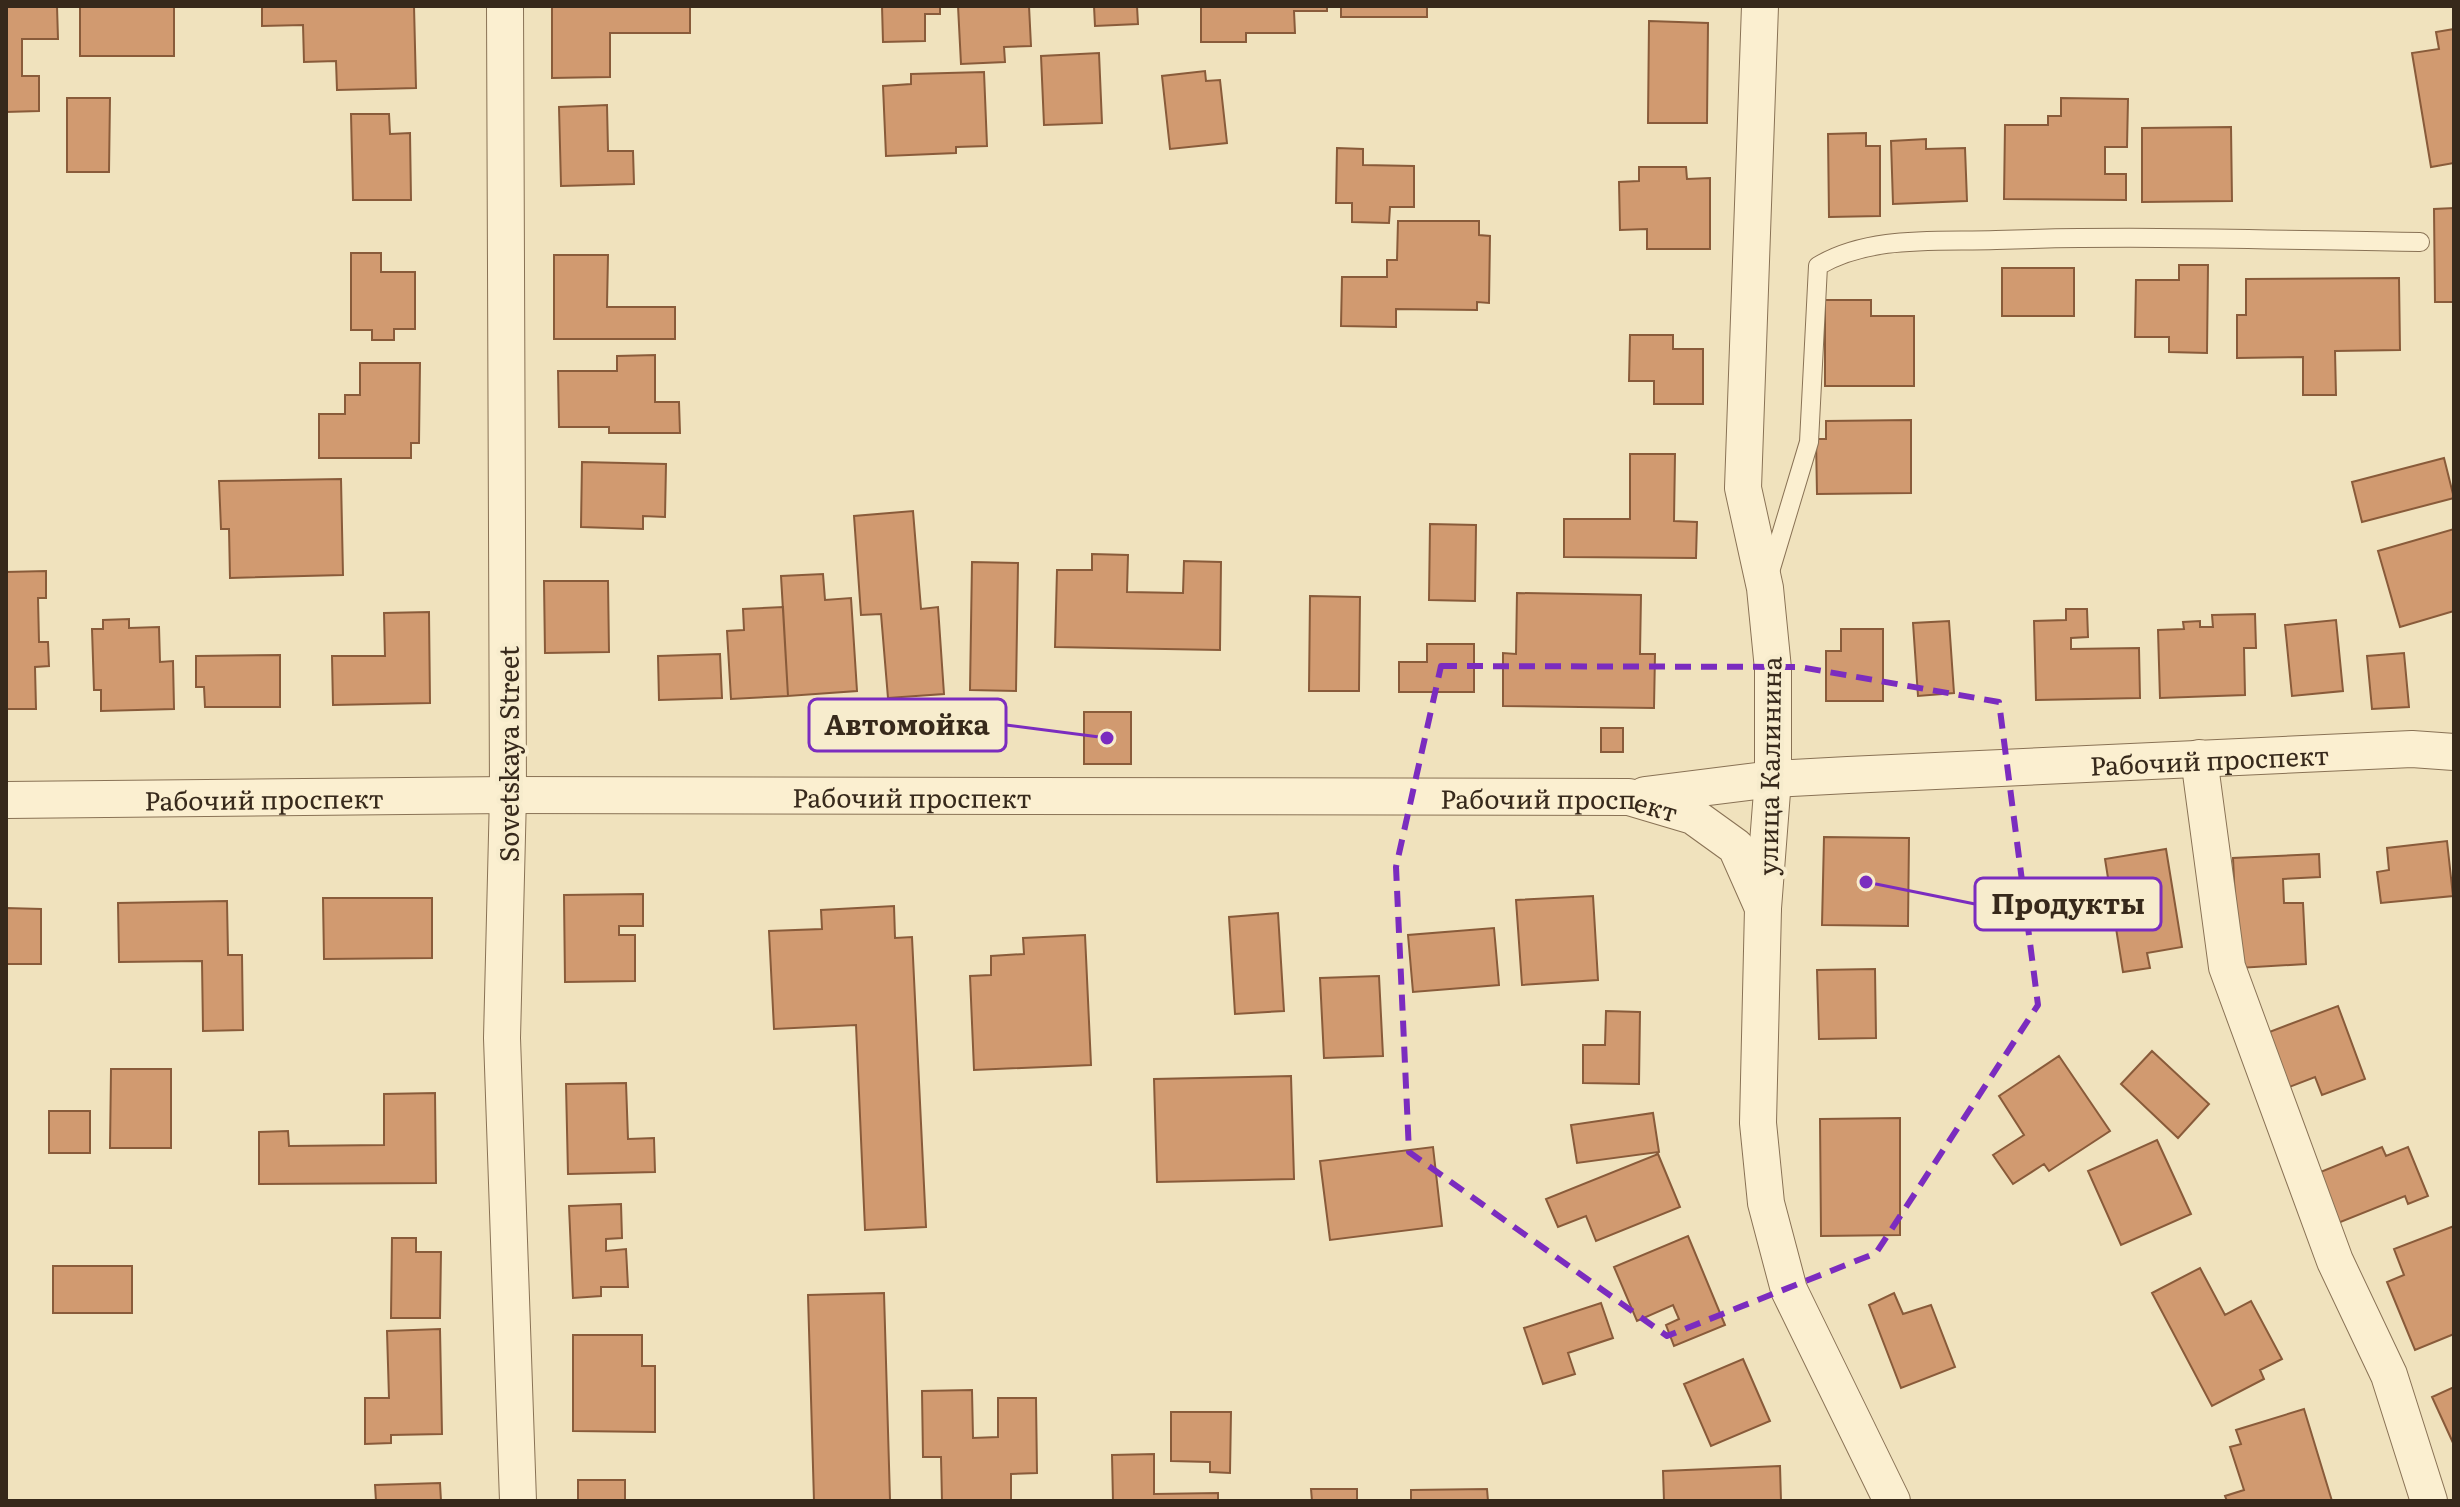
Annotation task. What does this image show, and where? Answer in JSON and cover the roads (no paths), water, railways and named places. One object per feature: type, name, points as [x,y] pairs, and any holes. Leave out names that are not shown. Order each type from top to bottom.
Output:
[{"type":"street","name":"Sovetskaya Street","points":[[505,6],[508,795],[502,1038],[518,1501]]},
{"type":"street","name":"улица Калинина","points":[[1760,6],[1743,488],[1765,588],[1773,669],[1773,779],[1763,908],[1758,1123],[1766,1203],[1789,1290],[1892,1501]]},
{"type":"street","name":"Рабочий проспект","points":[[6,800],[508,795],[1629,797],[1773,779],[2412,749],[2454,752]]},
{"type":"street","points":[[2199,758],[2227,967],[2335,1261],[2389,1375],[2429,1501]]},
{"type":"street","name":"Рабочий проспект","points":[[1629,797],[1693,816],[1736,847],[1763,908]]},
{"type":"lane","points":[[1765,588],[1809,442],[1818,266],[1838,254],[1887,244],[2087,237],[2420,242]]},
{"type":"place","name":"Автомойка","points":[[1107,738]]},
{"type":"place","name":"Продукты","points":[[1866,882]]}]
